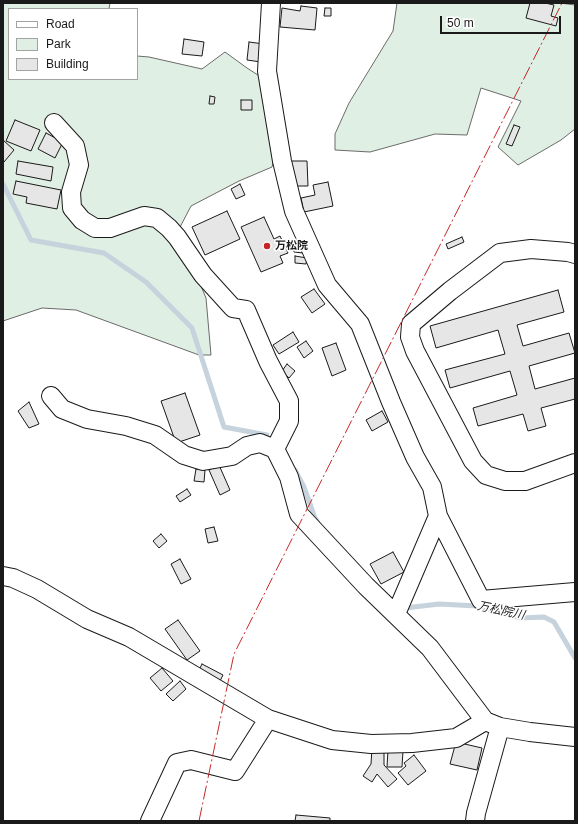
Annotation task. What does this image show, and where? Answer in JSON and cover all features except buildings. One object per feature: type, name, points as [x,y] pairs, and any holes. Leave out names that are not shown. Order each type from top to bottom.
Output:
[{"type":"street","points":[[271,3],[267,70],[282,161],[294,211],[327,285],[360,324],[415,457],[432,487],[438,516],[481,600],[575,592]]},
{"type":"street","points":[[54,123],[75,146],[79,165],[71,192],[72,208],[82,220],[95,228],[110,228],[144,216],[157,218],[177,237],[203,275],[233,308],[246,310],[268,361],[289,401],[290,421],[275,449]]},
{"type":"street","points":[[575,254],[531,249],[500,254],[450,291],[411,324],[410,337],[419,358],[472,461],[486,475],[505,481],[525,481],[575,463]]},
{"type":"street","points":[[51,396],[62,409],[87,419],[126,426],[155,435],[184,455],[203,461],[232,456],[247,446],[260,443],[275,449],[289,477],[299,514],[366,586],[430,648],[493,724]]},
{"type":"street","points":[[396,614],[438,516]]},
{"type":"street","points":[[3,576],[13,578],[37,589],[87,619],[129,637],[268,719],[332,740],[371,744],[412,743],[456,738],[493,724],[530,732],[575,738]]},
{"type":"street","points":[[150,821],[177,763],[191,760],[235,771],[268,719]]},
{"type":"street","points":[[475,821],[493,724]]},
{"type":"green space","points":[[3,3],[110,3],[109,8],[8,8],[8,80],[138,80],[138,56],[149,57],[202,69],[225,52],[272,84],[283,120],[272,167],[239,181],[191,206],[178,231],[206,298],[211,355],[199,355],[76,310],[42,308],[3,321]]},
{"type":"green space","points":[[397,3],[560,3],[575,5],[575,129],[561,140],[518,165],[498,147],[521,101],[481,88],[467,135],[435,134],[370,152],[335,150],[335,134],[349,103],[393,31]]},
{"type":"waterway","points":[[3,184],[31,240],[104,253],[146,282],[192,328],[224,427],[267,435]]},
{"type":"waterway","points":[[295,470],[304,487],[317,521]]},
{"type":"waterway","name":"万松院川","points":[[405,608],[439,604],[477,606],[521,618],[544,617],[554,622],[575,658]]},
{"type":"power","points":[[199,821],[234,654],[562,3]]},
{"type":"place","name":"万松院","points":[[267,246]]}]
